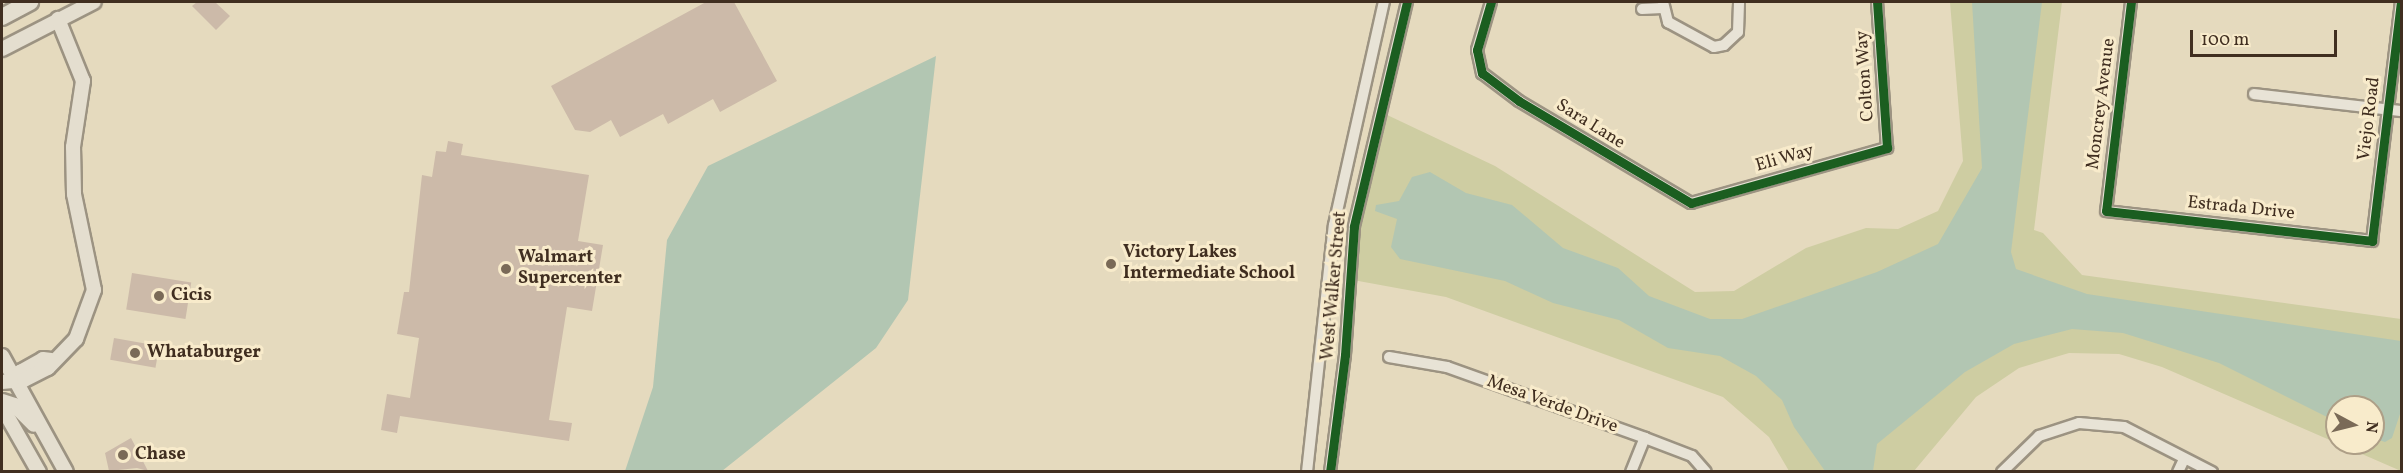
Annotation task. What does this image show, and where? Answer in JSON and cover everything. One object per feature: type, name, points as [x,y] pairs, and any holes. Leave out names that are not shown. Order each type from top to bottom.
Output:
[{"type":"highway","points":[[2,17],[30,2]]},
{"type":"main road","points":[[2,49],[94,2]]},
{"type":"main road","points":[[11,380],[43,359],[51,360],[76,339],[94,290],[74,195],[73,147],[83,81],[58,19]]},
{"type":"main road","points":[[2,356],[11,380],[66,471]]},
{"type":"main road","points":[[2,402],[14,405],[43,431]]},
{"type":"main road","points":[[2,407],[39,471]]},
{"type":"street","name":"West Walker Street","points":[[1307,471],[1334,225],[1384,2]]},
{"type":"street","name":"West Walker Street","points":[[1330,471],[1346,355],[1354,225],[1407,2]]},
{"type":"street","name":"Sara Lane","points":[[1491,2],[1477,50],[1477,66],[1519,101],[1691,203]]},
{"type":"street","points":[[1642,9],[1663,5],[1676,28],[1714,47],[1724,45],[1738,32],[1739,2]]},
{"type":"street","name":"Colton Way","points":[[1877,2],[1887,148]]},
{"type":"street","name":"Moncrey Avenue","points":[[2106,211],[2131,2]]},
{"type":"street","name":"Viejo Road","points":[[2372,241],[2401,2]]},
{"type":"street","points":[[2254,93],[2402,111]]},
{"type":"street","name":"Eli Way","points":[[1691,203],[1887,148]]},
{"type":"street","name":"Estrada Drive","points":[[2106,211],[2372,241]]},
{"type":"street","name":"Mesa Verde Drive","points":[[1389,357],[1448,367],[1692,456],[1706,471]]},
{"type":"street","points":[[2002,471],[2039,436],[2079,423],[2124,427],[2211,471]]},
{"type":"street","points":[[1631,471],[1645,438]]},
{"type":"street","points":[[2178,471],[2184,459]]},
{"type":"green space","points":[[1950,2],[2062,2],[2034,230],[2043,233],[2082,275],[2401,319],[2401,471],[2364,455],[2385,455],[2385,395],[2325,395],[2325,438],[2162,367],[2119,354],[2069,353],[2019,368],[1976,397],[1914,471],[1789,471],[1769,437],[1723,397],[1446,297],[1353,280],[1358,229],[1383,113],[1495,166],[1695,292],[1734,291],[1806,248],[1866,228],[1898,229],[1938,211],[1963,161]]},
{"type":"shaded area","points":[[1972,2],[2042,2],[2011,252],[2016,269],[2087,294],[2401,341],[2401,411],[2392,438],[2385,442],[2385,395],[2325,395],[2325,416],[2219,363],[2123,333],[2072,329],[2014,344],[1965,372],[1877,444],[1873,471],[1825,471],[1794,427],[1782,400],[1756,376],[1720,356],[1668,348],[1619,320],[1553,303],[1505,281],[1400,259],[1391,247],[1397,219],[1375,211],[1376,205],[1399,201],[1412,177],[1430,172],[1466,193],[1512,205],[1563,248],[1618,268],[1649,296],[1710,319],[1742,319],[1877,272],[1938,244],[1982,168]]},
{"type":"shaded area","points":[[936,56],[908,300],[876,348],[722,471],[625,471],[653,387],[667,240],[708,166]]},
{"type":"building","points":[[197,2],[215,2],[230,16],[216,30],[192,6]]},
{"type":"building","points":[[706,2],[734,2],[777,81],[720,112],[713,99],[668,124],[663,114],[620,137],[611,120],[590,132],[575,130],[551,86]]},
{"type":"building","name":"Walmart Supercenter","points":[[448,141],[463,144],[461,155],[589,175],[578,241],[603,245],[592,311],[567,307],[549,420],[572,423],[569,441],[400,416],[397,433],[381,430],[387,394],[410,398],[419,338],[397,334],[404,292],[409,292],[422,175],[432,177],[436,151],[446,152]]},
{"type":"building","name":"Cicis","points":[[132,273],[191,282],[185,319],[126,310]]},
{"type":"building","name":"Whataburger","points":[[114,338],[159,346],[155,368],[110,360]]},
{"type":"building","name":"Chase","points":[[131,438],[148,471],[137,468],[109,471],[105,453]]},
{"type":"cycle path","points":[[1330,472],[1345,355],[1354,226],[1407,2]]},
{"type":"cycle path","points":[[1491,2],[1477,50],[1482,73],[1519,101],[1691,203],[1887,148],[1877,2]]},
{"type":"cycle path","points":[[2131,2],[2106,211],[2372,241],[2401,2]]},
{"type":"place","name":"Victory Lakes Intermediate School","points":[[1111,264]]},
{"type":"place","name":"Walmart Supercenter","points":[[506,269]]},
{"type":"place","name":"Cicis","points":[[159,296]]},
{"type":"place","name":"Whataburger","points":[[135,353]]},
{"type":"place","name":"Chase","points":[[123,455]]}]
